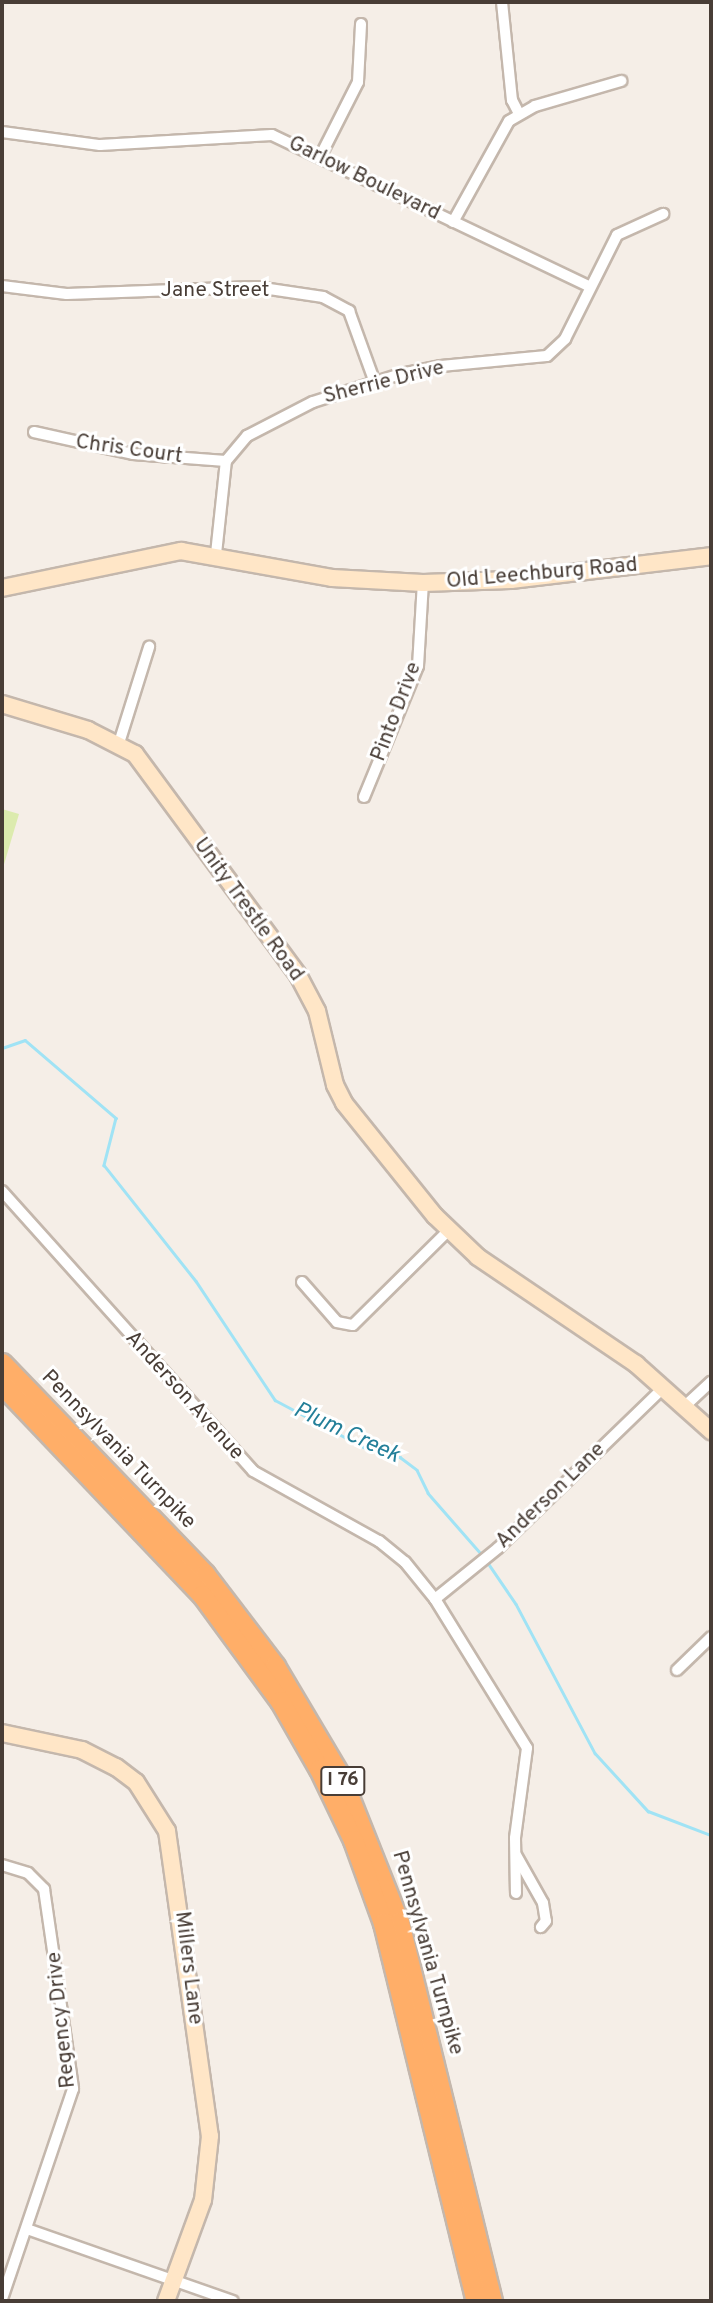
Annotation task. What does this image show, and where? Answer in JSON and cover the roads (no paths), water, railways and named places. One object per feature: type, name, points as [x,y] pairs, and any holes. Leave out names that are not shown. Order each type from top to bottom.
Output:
[{"type":"highway","name":"Pennsylvania Turnpike","points":[[2,1363],[205,1574],[275,1667],[342,1779],[383,1875],[402,1934],[492,2301]]},
{"type":"highway","name":"Pennsylvania Turnpike","points":[[2,1385],[202,1595],[280,1701],[319,1769],[356,1849],[383,1923],[476,2301]]},
{"type":"street","points":[[502,2],[512,100],[519,114]]},
{"type":"street","points":[[321,155],[358,82],[361,24]]},
{"type":"street","points":[[453,222],[495,138],[519,114],[621,81]]},
{"type":"street","name":"Garlow Boulevard","points":[[2,132],[100,145],[261,134],[321,155],[588,286]]},
{"type":"street","name":"Sherrie Drive","points":[[226,461],[235,446],[266,424],[313,402],[440,366],[547,356],[565,339],[588,286],[617,235],[663,214]]},
{"type":"street","name":"Jane Street","points":[[2,286],[67,294],[256,287],[323,297],[349,311],[375,383]]},
{"type":"street","name":"Chris Court","points":[[34,432],[133,454],[226,461]]},
{"type":"street","points":[[216,554],[226,461]]},
{"type":"street","name":"Old Leechburg Road","points":[[2,588],[161,553],[216,554],[332,578],[423,583],[511,580],[711,556]]},
{"type":"street","name":"Pinto Drive","points":[[364,797],[418,666],[423,583]]},
{"type":"street","points":[[118,743],[149,647]]},
{"type":"street","name":"Unity Trestle Road","points":[[2,704],[118,743],[153,774],[195,839],[298,975],[317,1011],[335,1085],[344,1103],[449,1230],[487,1264],[664,1387],[687,1405],[711,1431]]},
{"type":"street","name":"Anderson Avenue","points":[[2,1191],[253,1471],[379,1541],[405,1562],[435,1599],[527,1748],[516,1856],[516,1894]]},
{"type":"street","points":[[302,1282],[337,1322],[353,1325],[449,1230]]},
{"type":"street","points":[[687,1405],[711,1382]]},
{"type":"street","name":"Anderson Lane","points":[[435,1599],[498,1548],[664,1387]]},
{"type":"street","points":[[677,1670],[711,1637]]},
{"type":"street","name":"Millers Lane","points":[[2,1733],[82,1751],[116,1767],[136,1782],[167,1831],[174,1861],[210,2136],[203,2200],[166,2301]]},
{"type":"street","points":[[516,1856],[543,1903],[546,1922],[541,1927]]},
{"type":"street","name":"Regency Drive","points":[[2,1865],[28,1873],[44,1889],[72,2069],[70,2101],[2,2299]]},
{"type":"street","points":[[27,2229],[233,2301]]},
{"type":"waterway","name":"Plum Creek","points":[[2,1048],[25,1040],[116,1118],[104,1165],[196,1281],[275,1400],[369,1450],[400,1457],[417,1470],[428,1493],[482,1555]]},
{"type":"waterway","name":"Plum Creek","points":[[486,1560],[516,1604],[595,1753],[648,1811],[711,1835]]}]
